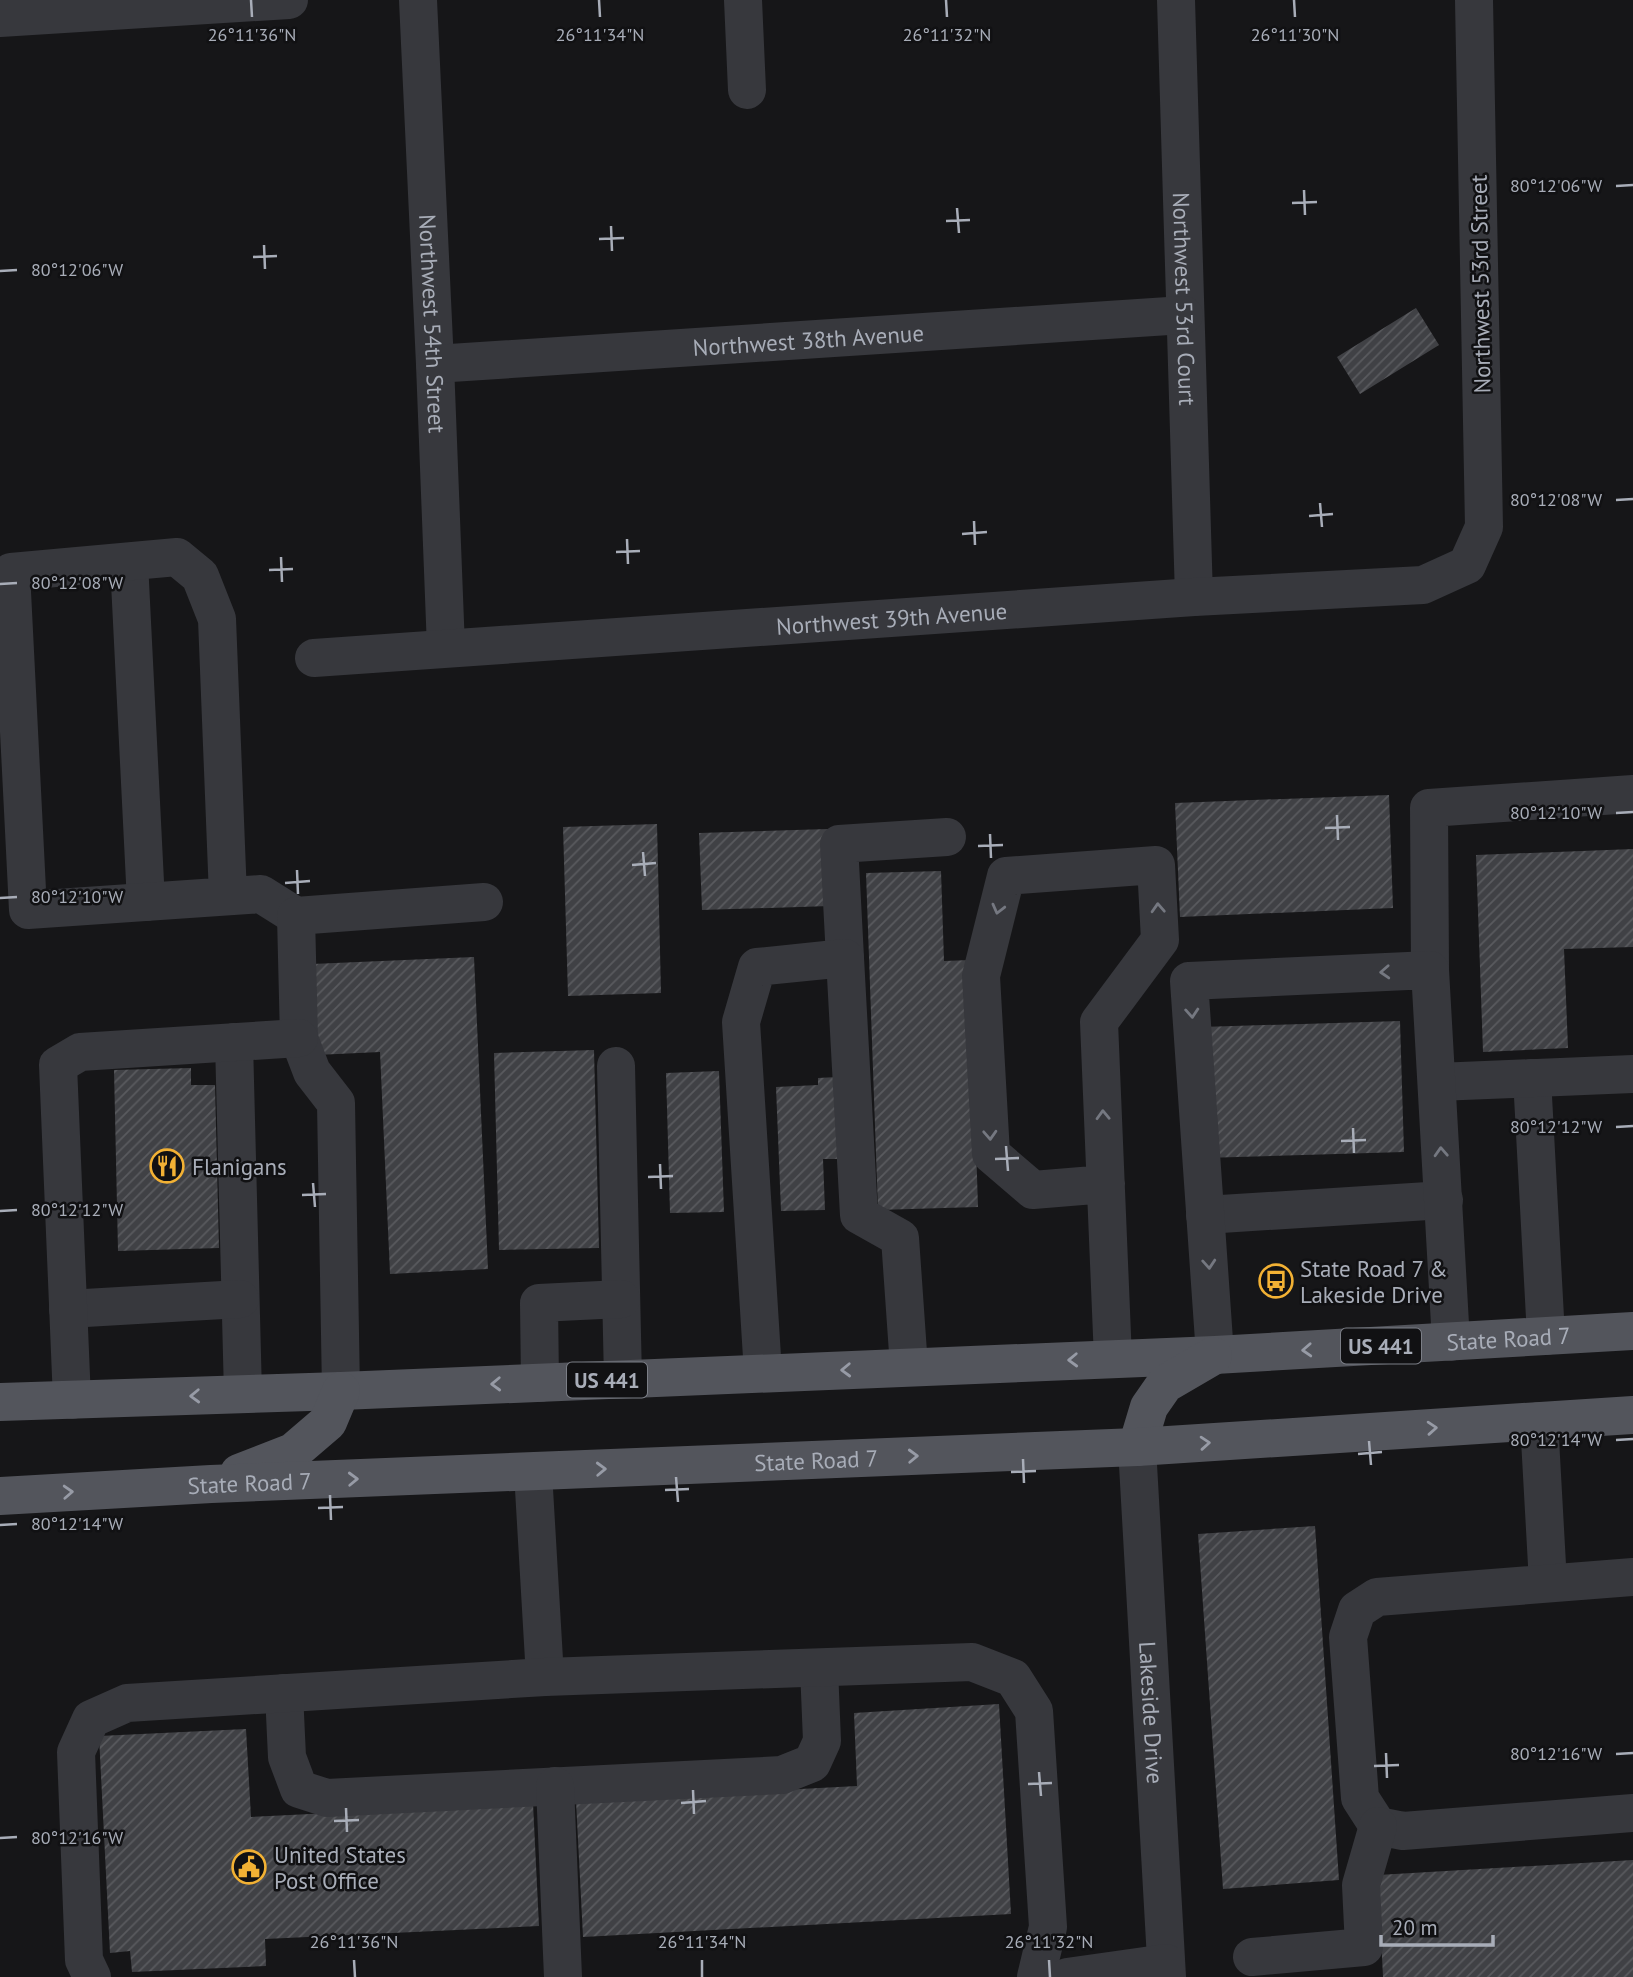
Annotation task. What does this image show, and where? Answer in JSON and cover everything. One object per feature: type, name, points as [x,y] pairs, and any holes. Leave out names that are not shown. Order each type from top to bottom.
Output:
[{"type":"main road","name":"State Road 7","points":[[0,1402],[341,1391],[1114,1359],[1633,1331]]},
{"type":"main road","points":[[1137,1447],[1149,1406],[1166,1384],[1214,1354]]},
{"type":"main road","points":[[211,1485],[293,1452],[328,1422],[341,1391]]},
{"type":"main road","name":"State Road 7","points":[[0,1496],[1137,1447],[1633,1415]]},
{"type":"street","points":[[0,18],[289,0]]},
{"type":"street","name":"Northwest 54th Street","points":[[418,0],[446,648]]},
{"type":"street","points":[[743,0],[747,90]]},
{"type":"street","name":"Northwest 53rd Court","points":[[1176,0],[1194,597]]},
{"type":"street","name":"Northwest 53rd Street","points":[[1467,565],[1484,527],[1474,0]]},
{"type":"street","name":"Northwest 38th Avenue","points":[[435,364],[1184,316]]},
{"type":"street","points":[[228,896],[217,619],[200,576],[177,557],[6,572],[28,910],[261,894],[296,916],[484,902]]},
{"type":"street","points":[[129,562],[146,902]]},
{"type":"street","name":"Northwest 39th Avenue","points":[[314,658],[1194,597],[1423,585],[1467,565]]},
{"type":"street","points":[[1451,1342],[1430,970],[1429,808],[1633,794]]},
{"type":"street","points":[[909,1367],[900,1238],[859,1214],[839,844],[947,837]]},
{"type":"street","points":[[1105,1184],[1033,1190],[991,1154],[981,976],[1006,876],[1156,865],[1160,940],[1099,1022],[1114,1359]]},
{"type":"street","points":[[296,916],[299,1038],[312,1072],[336,1103],[341,1391]]},
{"type":"street","points":[[763,1373],[741,1022],[757,967],[845,958]]},
{"type":"street","points":[[1214,1354],[1189,981],[1430,970]]},
{"type":"street","points":[[72,1400],[58,1065],[80,1052],[299,1038]]},
{"type":"street","points":[[234,1042],[243,1394]]},
{"type":"street","points":[[616,1066],[623,1379]]},
{"type":"street","points":[[1437,1082],[1633,1074]]},
{"type":"street","points":[[1532,1078],[1546,1336]]},
{"type":"street","points":[[1205,1215],[1444,1200]]},
{"type":"street","points":[[68,1309],[240,1299]]},
{"type":"street","points":[[540,1382],[539,1303],[621,1299]]},
{"type":"street","points":[[1539,1421],[1548,1583]]},
{"type":"street","name":"Lakeside Drive","points":[[1137,1447],[1166,1970]]},
{"type":"street","points":[[533,1472],[545,1677]]},
{"type":"street","points":[[1633,1577],[1377,1597],[1357,1609],[1348,1637],[1360,1798],[1378,1826],[1403,1831],[1633,1813]]},
{"type":"street","points":[[92,1977],[84,1960],[76,1752],[91,1719],[127,1703],[545,1677],[972,1662],[1013,1678],[1034,1711],[1048,1927],[1036,1977]]},
{"type":"street","points":[[284,1693],[287,1757],[299,1789],[327,1798],[782,1774],[812,1763],[822,1741],[819,1668]]},
{"type":"street","points":[[555,1786],[563,1977]]},
{"type":"street","points":[[1252,1957],[1364,1947],[1361,1885],[1378,1826]]},
{"type":"street","points":[[1067,1977],[1166,1970]]},
{"type":"building","points":[[1416,308],[1439,345],[1360,394],[1337,357]]},
{"type":"building","points":[[1389,795],[1393,908],[1180,917],[1175,803]]},
{"type":"building","points":[[657,824],[661,993],[568,996],[563,827]]},
{"type":"building","points":[[828,829],[830,906],[702,910],[699,833]]},
{"type":"building","points":[[1633,849],[1633,947],[1564,949],[1568,1048],[1483,1052],[1476,855]]},
{"type":"building","points":[[941,871],[944,961],[970,960],[978,1207],[878,1210],[866,873]]},
{"type":"building","points":[[474,957],[488,1269],[390,1274],[380,1052],[316,1055],[312,964]]},
{"type":"building","points":[[1400,1021],[1404,1152],[1204,1158],[1201,1027]]},
{"type":"building","points":[[594,1050],[599,1248],[499,1250],[494,1053]]},
{"type":"building","name":"Flanigans","points":[[191,1068],[191,1085],[215,1085],[219,1248],[118,1251],[114,1070]]},
{"type":"building","points":[[719,1071],[724,1212],[670,1213],[666,1073]]},
{"type":"building","points":[[837,1077],[840,1159],[823,1159],[825,1210],[781,1211],[776,1087],[818,1085],[818,1078]]},
{"type":"building","points":[[1315,1526],[1339,1880],[1223,1889],[1198,1534]]},
{"type":"building","points":[[999,1704],[1011,1914],[583,1937],[576,1801],[857,1786],[854,1713]]},
{"type":"building","points":[[246,1729],[251,1817],[533,1803],[539,1926],[265,1939],[266,1966],[132,1972],[130,1951],[110,1953],[99,1736]]},
{"type":"building","points":[[1633,1860],[1633,1977],[1383,1977],[1378,1875]]},
{"type":"place","name":"Flanigans","points":[[167,1166]]},
{"type":"place","name":"State Road 7 & Lakeside Drive","points":[[1276,1281]]},
{"type":"place","name":"United States Post Office","points":[[249,1867]]}]
